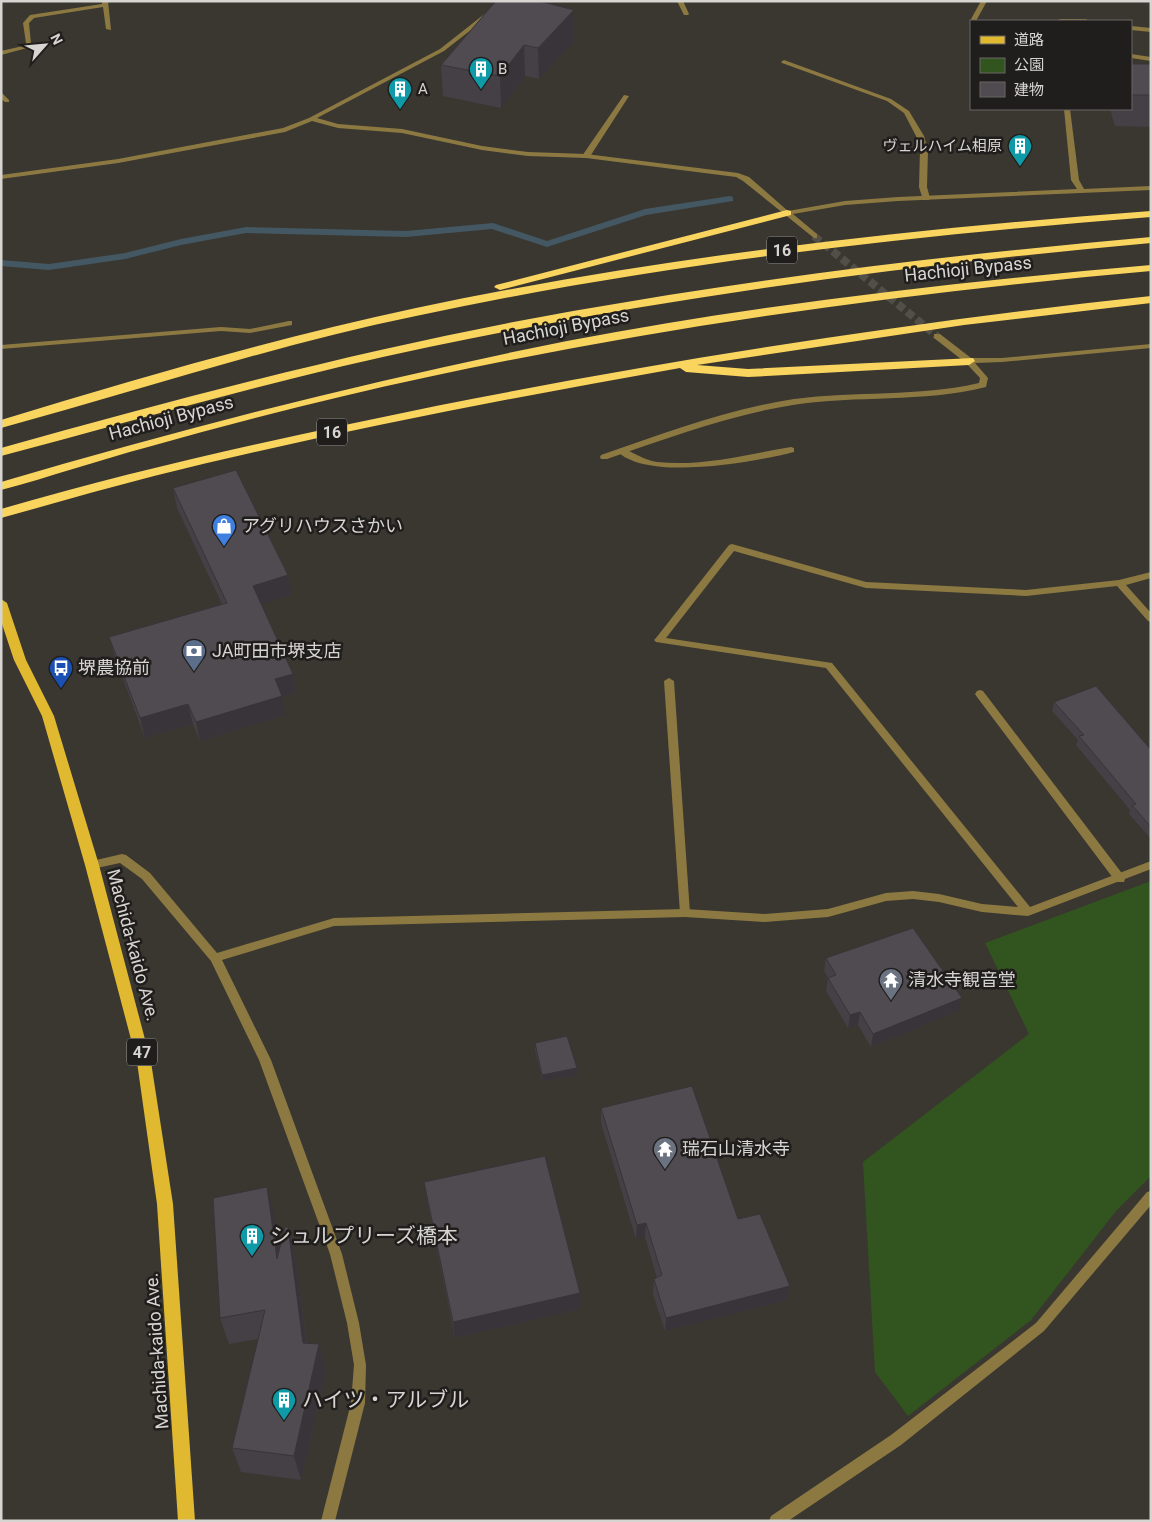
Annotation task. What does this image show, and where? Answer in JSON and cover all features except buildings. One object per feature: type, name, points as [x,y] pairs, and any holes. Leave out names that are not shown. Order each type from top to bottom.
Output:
[{"type":"highway","points":[[417,312],[530,278],[787,213]]},
{"type":"highway","name":"16","points":[[1,424],[200,365],[318,335],[417,312],[564,283],[735,256],[873,240],[1151,214]]},
{"type":"highway","name":"Hachioji Bypass","points":[[1,452],[216,391],[434,340],[625,303],[829,273],[1151,240]]},
{"type":"highway","name":"Hachioji Bypass","points":[[1,486],[105,454],[281,407],[450,368],[639,330],[844,300],[982,284],[1151,268]]},
{"type":"highway","name":"16","points":[[1,514],[100,485],[282,442],[557,386],[875,332],[1010,314],[1151,299]]},
{"type":"highway","points":[[667,366],[748,372],[969,361]]},
{"type":"main road","name":"Machida-kaido Ave.","points":[[1,603],[20,660],[48,716],[92,865],[144,1062],[164,1195],[187,1521]]},
{"type":"street","points":[[1,177],[138,158],[285,130],[311,119],[442,50],[505,1]]},
{"type":"street","points":[[680,1],[686,14]]},
{"type":"street","points":[[974,20],[984,1]]},
{"type":"street","points":[[1,53],[18,49],[29,43],[26,23],[32,16],[106,3],[109,29]]},
{"type":"street","points":[[1132,28],[1151,30]]},
{"type":"street","points":[[1132,56],[1151,59]]},
{"type":"street","points":[[784,62],[889,100],[907,112],[920,136],[924,150],[923,187],[926,198]]},
{"type":"street","points":[[1,94],[8,101]]},
{"type":"street","points":[[586,156],[626,96]]},
{"type":"street","points":[[1067,110],[1075,180],[1082,192]]},
{"type":"street","points":[[311,119],[338,126],[402,131],[482,148],[528,154],[586,156],[738,175],[746,179],[814,236]]},
{"type":"street","points":[[787,213],[845,203],[1151,188]]},
{"type":"street","points":[[1,347],[221,329],[250,331],[289,322]]},
{"type":"street","points":[[604,457],[736,416],[792,403],[857,396],[951,392],[983,385],[984,378],[969,361],[937,336]]},
{"type":"street","points":[[969,361],[1002,360],[1151,346]]},
{"type":"street","points":[[620,452],[630,459],[651,465],[679,466],[791,450]]},
{"type":"street","points":[[1028,912],[829,665],[659,640],[732,547],[866,585],[1026,593],[1119,583],[1151,575]]},
{"type":"street","points":[[1119,583],[1151,619]]},
{"type":"street","points":[[669,681],[685,913]]},
{"type":"street","points":[[980,694],[1120,879]]},
{"type":"street","points":[[92,865],[122,858],[146,876],[215,958],[265,1060],[336,1254],[354,1324],[360,1365],[358,1403],[328,1521]]},
{"type":"street","points":[[215,958],[334,922],[685,913],[765,918],[828,913],[886,897],[913,895],[982,908],[1028,912],[1120,879],[1151,865]]},
{"type":"street","points":[[776,1521],[896,1440],[1040,1327],[1151,1196]]},
{"type":"green space","points":[[1151,881],[1151,1176],[1116,1211],[1031,1320],[908,1416],[875,1372],[863,1162],[1029,1034],[985,943]]},
{"type":"waterway","points":[[1,263],[49,267],[125,256],[181,242],[246,230],[406,234],[493,226],[547,244],[645,212],[730,199]]},
{"type":"tunnel","points":[[814,236],[937,336]]},
{"type":"place","name":"B","points":[[481,90]]},
{"type":"place","name":"A","points":[[400,110]]},
{"type":"place","name":"ヴェルハイム相原","points":[[1020,167]]},
{"type":"place","name":"アグリハウスさかい","points":[[224,547]]},
{"type":"place","name":"JA町田市堺支店","points":[[194,672]]},
{"type":"place","name":"堺農協前","points":[[61,689]]},
{"type":"place","name":"清水寺観音堂","points":[[891,1001]]},
{"type":"place","name":"瑞石山清水寺","points":[[665,1170]]},
{"type":"place","name":"シュルプリーズ橋本","points":[[252,1257]]},
{"type":"place","name":"ハイツ・アルブル","points":[[284,1421]]}]
